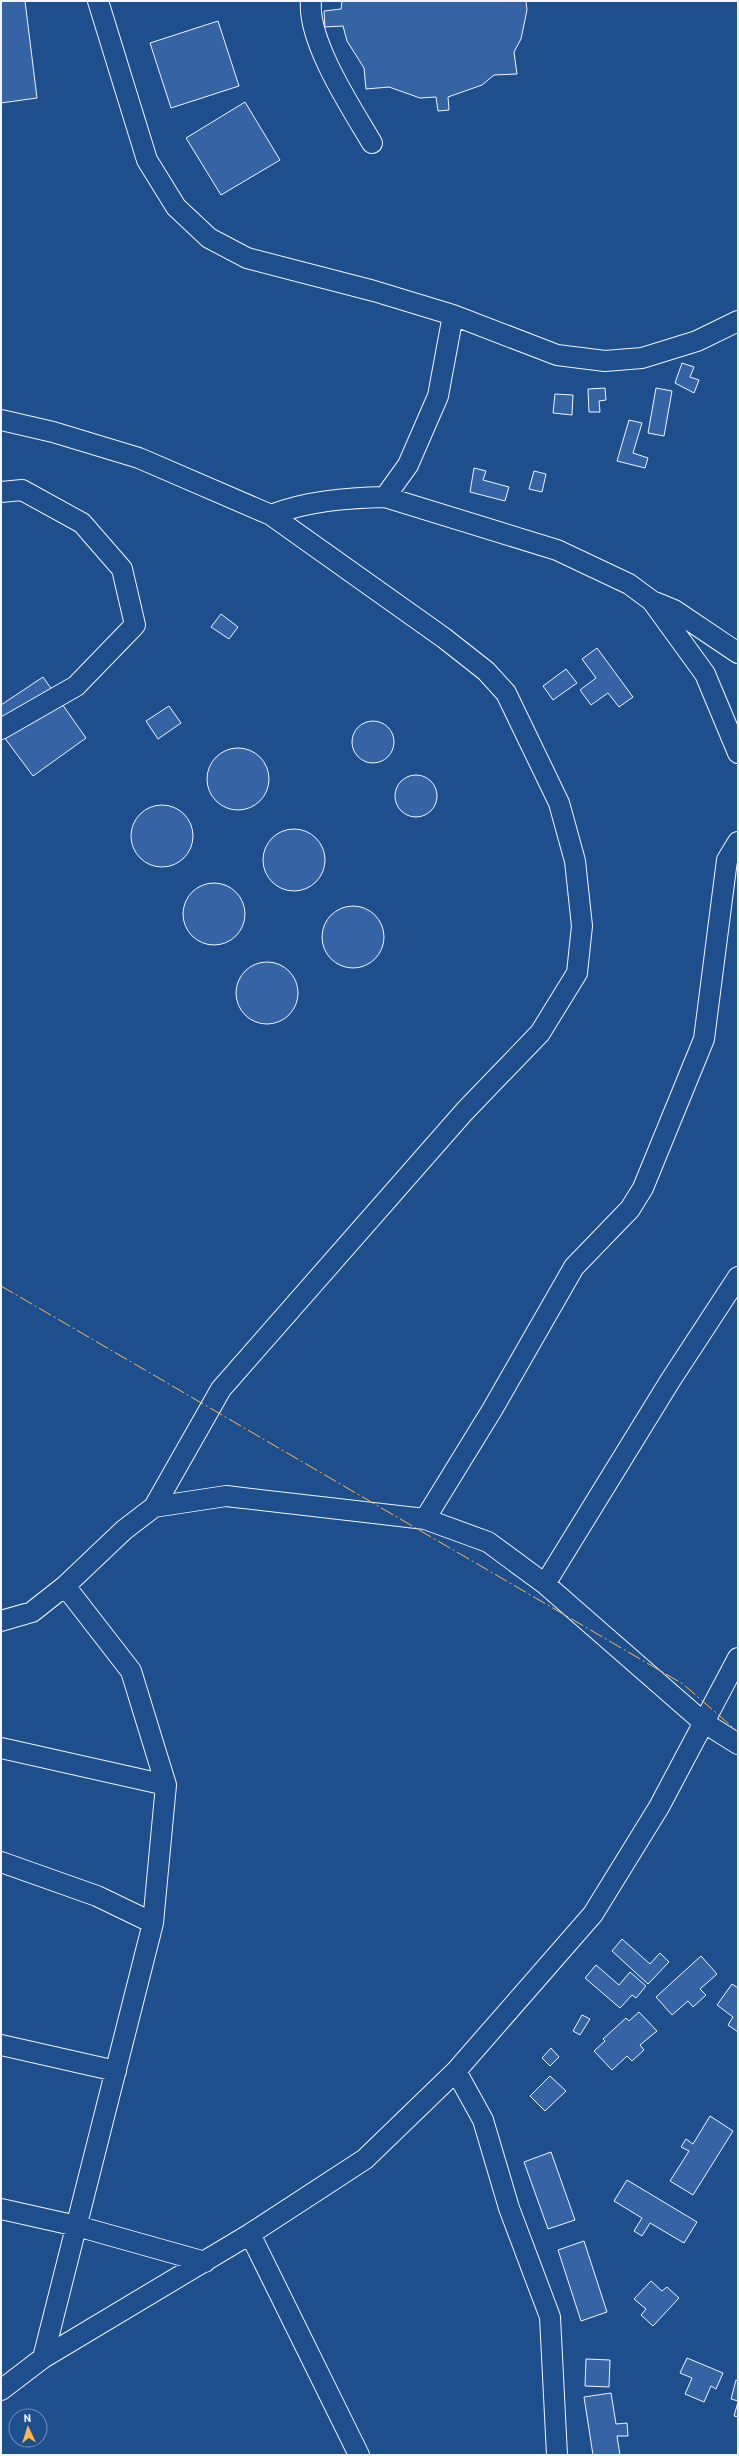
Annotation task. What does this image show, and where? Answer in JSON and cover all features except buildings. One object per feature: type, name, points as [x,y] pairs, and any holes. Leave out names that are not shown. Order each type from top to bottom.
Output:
[{"type":"street","points":[[98,1],[147,160],[176,207],[209,238],[247,258],[374,291],[453,315],[557,355],[606,361],[642,358],[697,341],[738,321]]},
{"type":"street","points":[[311,1],[312,19],[326,60],[336,83],[372,143]]},
{"type":"street","points":[[385,497],[408,465],[438,396],[453,315]]},
{"type":"street","points":[[1,420],[54,432],[138,458],[270,515],[444,638],[486,671],[506,693],[559,803],[575,861],[582,926],[577,972],[540,1033],[464,1112],[221,1389],[154,1507],[124,1530],[65,1586],[32,1612],[1,1621]]},
{"type":"street","points":[[1,492],[22,490],[82,523],[122,569],[135,626],[76,686],[1,729]]},
{"type":"street","points":[[270,515],[290,507],[328,501],[385,497],[557,550],[629,584],[652,602],[705,674],[738,753]]},
{"type":"street","points":[[652,602],[674,610],[738,653]]},
{"type":"street","points":[[426,1519],[492,1410],[574,1267],[630,1209],[643,1188],[704,1039],[727,860],[738,842]]},
{"type":"street","points":[[545,1584],[670,1381],[738,1277]]},
{"type":"street","points":[[154,1507],[226,1496],[426,1519],[488,1542],[545,1584],[703,1722],[738,1744]]},
{"type":"street","points":[[43,2358],[153,1923],[166,1785],[131,1671],[65,1586]]},
{"type":"street","points":[[1,2390],[43,2358],[205,2262],[365,2159],[456,2071],[593,1914],[659,1807],[738,1658]]},
{"type":"street","points":[[1,1748],[166,1785]]},
{"type":"street","points":[[1,1862],[97,1896],[153,1923]]},
{"type":"street","points":[[1,2045],[116,2071]]},
{"type":"street","points":[[456,2071],[483,2120],[509,2208],[550,2317],[557,2455]]},
{"type":"street","points":[[1,2209],[77,2226],[205,2262]]},
{"type":"street","points":[[250,2234],[359,2455]]},
{"type":"power","points":[[1,1286],[683,1684],[738,1732]]}]
